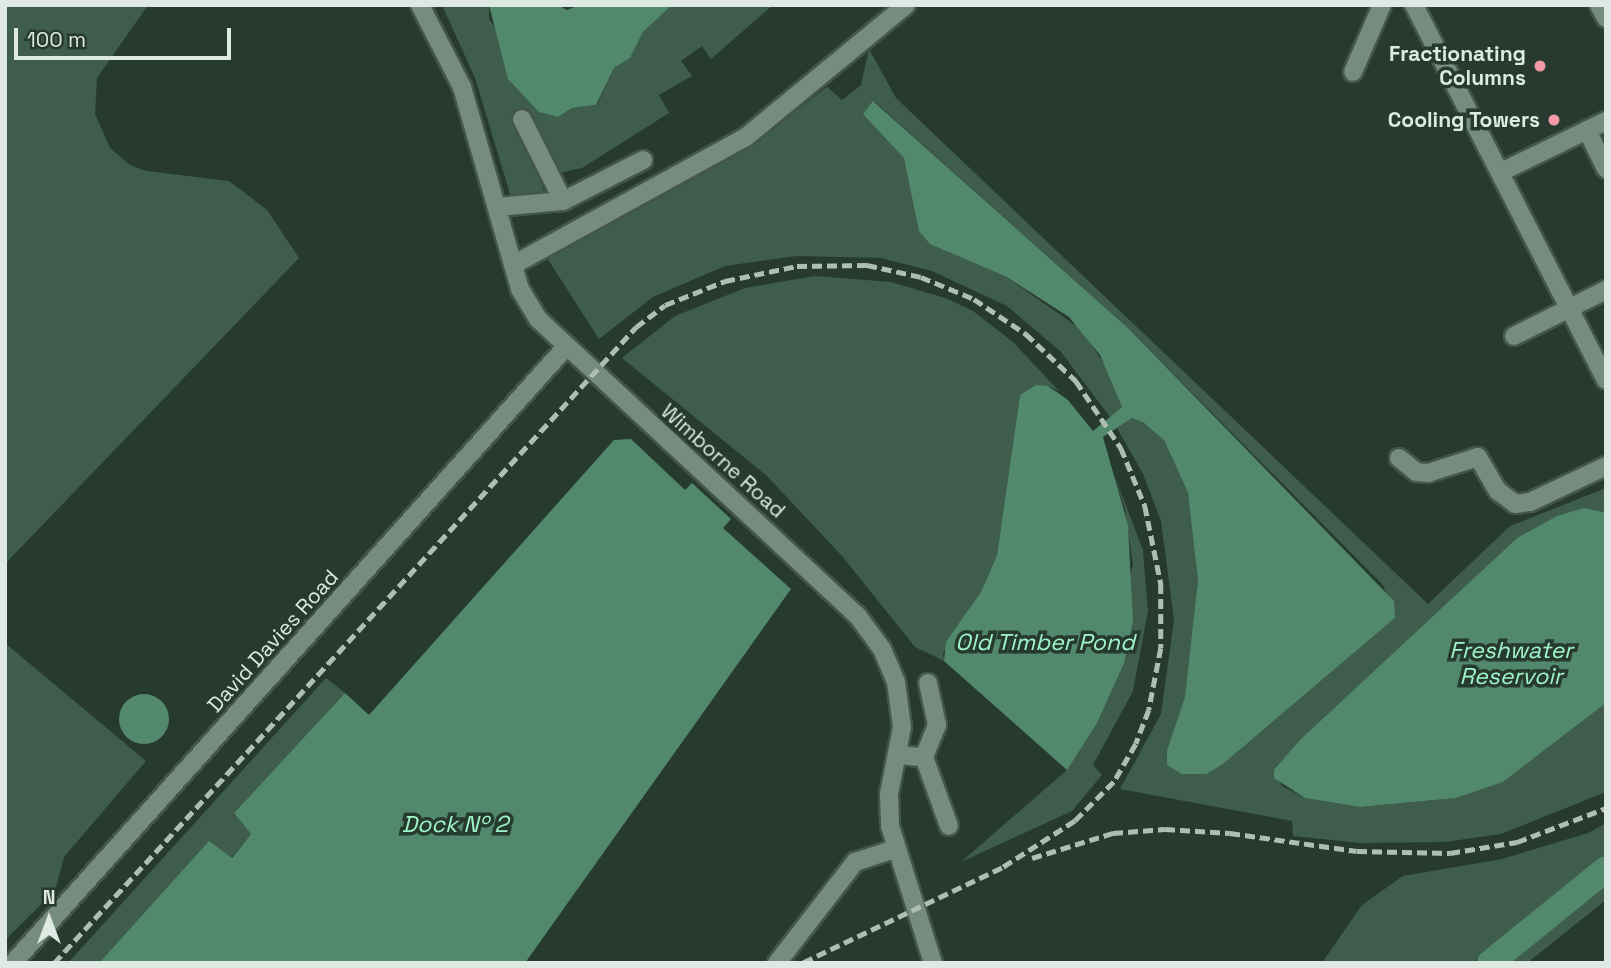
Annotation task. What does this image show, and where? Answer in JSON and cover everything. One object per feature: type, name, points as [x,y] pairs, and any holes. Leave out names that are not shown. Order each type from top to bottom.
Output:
[{"type":"street","name":"Wimborne Road","points":[[420,5],[459,79],[513,265],[528,305],[565,348],[873,632],[898,690],[899,755],[888,803],[895,849],[933,963]]},
{"type":"street","points":[[513,265],[746,137],[906,5]]},
{"type":"street","points":[[1353,72],[1382,5]]},
{"type":"street","points":[[1415,5],[1606,380]]},
{"type":"street","points":[[1600,5],[1606,19]]},
{"type":"street","points":[[522,119],[563,201]]},
{"type":"street","points":[[1502,172],[1606,121]]},
{"type":"street","points":[[1587,130],[1606,169]]},
{"type":"street","points":[[497,207],[563,201],[643,160]]},
{"type":"street","points":[[1514,336],[1606,290]]},
{"type":"street","name":"David Davies Road","points":[[13,963],[565,348]]},
{"type":"street","points":[[1399,458],[1416,472],[1428,473],[1478,457],[1498,491],[1515,505],[1530,502],[1606,467]]},
{"type":"street","points":[[928,683],[937,725],[924,757],[949,825]]},
{"type":"street","points":[[899,755],[924,757]]},
{"type":"street","points":[[777,963],[855,862],[895,849]]},
{"type":"shaded area","points":[[5,5],[148,5],[97,78],[95,114],[110,148],[130,165],[146,171],[229,181],[267,210],[299,258],[5,564]]},
{"type":"shaded area","points":[[442,5],[489,5],[489,19],[558,117],[572,108],[597,105],[614,68],[630,58],[643,32],[672,5],[773,5],[711,59],[702,46],[681,61],[692,76],[659,95],[669,113],[582,168],[540,177],[544,193],[525,199],[511,197],[475,78]]},
{"type":"shaded area","points":[[869,49],[896,98],[1428,604],[1510,526],[1606,488],[1606,513],[1517,538],[1300,741],[1275,770],[1282,786],[1305,798],[1360,807],[1456,798],[1503,782],[1606,703],[1606,792],[1501,834],[1445,842],[1360,843],[1293,836],[1292,821],[1120,789],[1161,714],[1174,620],[1161,521],[1143,474],[1117,428],[1132,418],[1156,429],[1164,440],[1188,493],[1194,529],[1198,580],[1192,657],[1185,697],[1167,750],[1223,764],[1395,618],[1383,585],[1128,328],[874,101],[904,158],[915,197],[1005,276],[1082,330],[1108,370],[1122,407],[1110,417],[1061,352],[1007,306],[932,271],[881,258],[797,256],[725,266],[653,297],[599,339],[547,258],[759,140],[827,87],[842,100],[861,85]]},
{"type":"shaded area","points":[[815,276],[891,282],[948,299],[973,311],[1013,342],[1059,391],[1048,386],[1020,395],[997,555],[981,592],[943,653],[944,661],[915,647],[842,556],[766,475],[622,358],[675,316],[745,288]]},
{"type":"shaded area","points":[[1113,472],[1143,550],[1148,611],[1133,691],[1093,765],[1102,775],[1072,811],[961,862],[1067,770],[1133,565],[1125,509]]},
{"type":"shaded area","points":[[5,643],[146,761],[64,857],[55,891],[5,940]]},
{"type":"shaded area","points":[[326,678],[345,693],[234,813],[251,834],[231,858],[103,963],[68,963]]},
{"type":"shaded area","points":[[1606,823],[1606,854],[1473,963],[1322,963],[1362,905],[1403,876],[1502,859],[1588,833]]},
{"type":"shaded area","points":[[1606,881],[1606,900],[1527,963],[1505,963]]},
{"type":"water","points":[[489,5],[558,5],[567,10],[579,5],[672,5],[643,32],[630,58],[614,68],[596,105],[572,108],[558,117],[539,112],[508,79]]},
{"type":"water","name":"Old Timber Pond","points":[[873,101],[1128,328],[1394,601],[1395,618],[1223,764],[1206,774],[1182,774],[1167,765],[1167,750],[1185,697],[1198,580],[1188,493],[1164,440],[1144,423],[1132,418],[1103,437],[1128,525],[1133,621],[1124,663],[1097,723],[1067,770],[944,661],[946,642],[981,592],[997,555],[1020,395],[1036,385],[1048,386],[1068,400],[1093,431],[1122,407],[1100,355],[1069,317],[1005,276],[930,244],[919,231],[904,158],[863,114]]},
{"type":"water","name":"Dock Nº 2","points":[[631,439],[685,490],[692,483],[731,519],[723,528],[791,589],[525,963],[101,961],[209,841],[232,858],[251,834],[234,813],[345,693],[369,715],[614,440]]},
{"type":"water","name":"Freshwater Reservoir","points":[[1584,508],[1606,513],[1606,703],[1503,782],[1456,798],[1360,807],[1305,798],[1274,778],[1274,770],[1300,740],[1517,538],[1557,516]]},
{"type":"water","points":[[144,694],[161,702],[169,719],[161,736],[144,744],[127,736],[119,719],[127,702]]},
{"type":"waterway","points":[[1490,963],[1606,869]]},
{"type":"railway","points":[[54,963],[636,327],[665,305],[725,281],[797,266],[867,265],[921,277],[974,299],[1026,334],[1076,381],[1121,448],[1145,506],[1161,584],[1161,648],[1149,710],[1136,744],[1114,782],[1075,821],[1002,868],[803,963]]},
{"type":"railway","points":[[1032,858],[1113,833],[1165,829],[1230,833],[1357,851],[1450,853],[1517,842],[1606,808]]},
{"type":"place","name":"Fractionating Columns","points":[[1540,66]]},
{"type":"place","name":"Cooling Towers","points":[[1554,120]]}]
